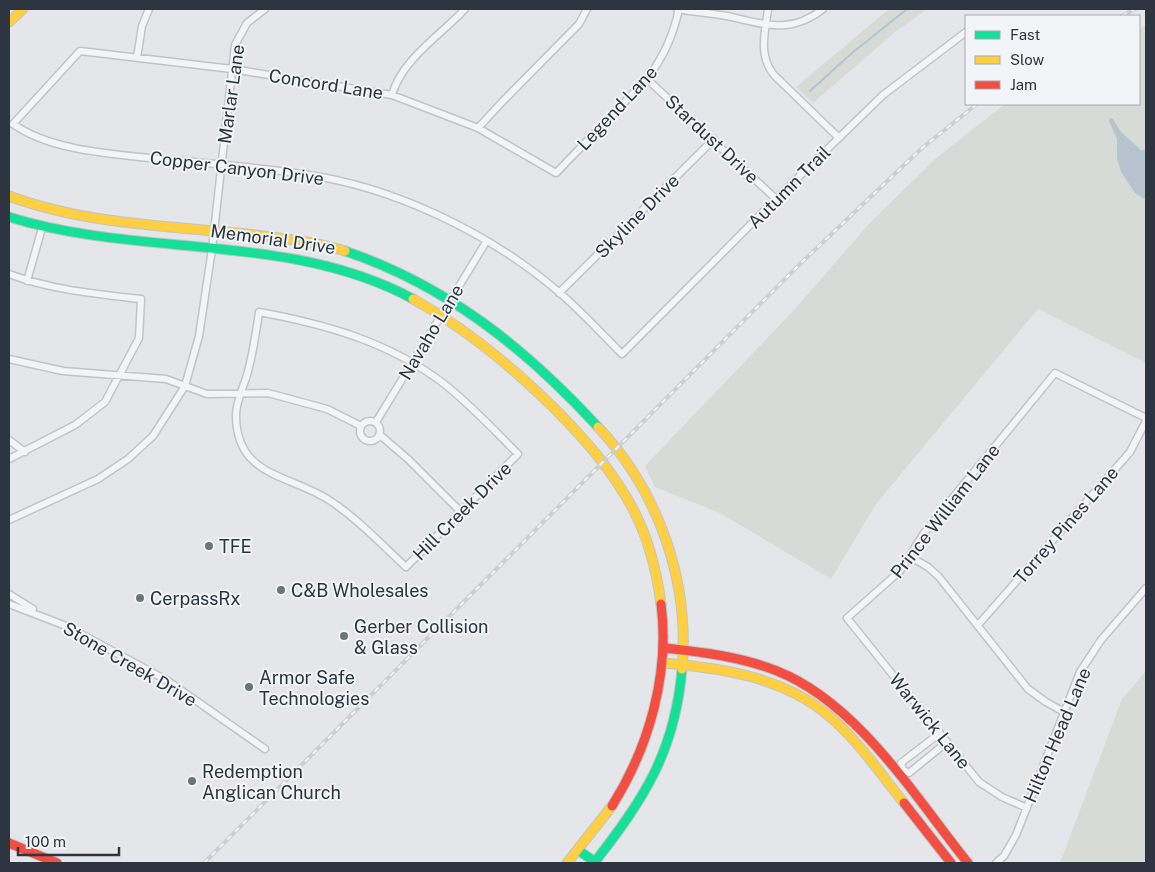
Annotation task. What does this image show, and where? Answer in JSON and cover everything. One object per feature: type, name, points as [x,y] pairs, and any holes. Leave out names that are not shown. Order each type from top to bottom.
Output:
[{"type":"main road","points":[[9,22],[23,9]]},
{"type":"main road","name":"Memorial Drive","points":[[9,196],[28,204],[91,217],[278,236],[336,247],[403,271],[482,319],[521,350],[578,406],[620,452],[654,508],[666,539],[677,581],[683,665],[678,706],[653,778],[621,829],[595,863]]},
{"type":"main road","name":"Memorial Drive","points":[[9,217],[42,228],[132,243],[162,243],[301,260],[399,291],[441,314],[470,334],[508,365],[564,420],[605,466],[630,503],[647,542],[660,583],[664,616],[664,663],[652,721],[638,758],[616,800],[567,863]]},
{"type":"main road","points":[[665,648],[724,657],[777,671],[811,689],[843,712],[868,735],[888,761],[900,772],[968,863]]},
{"type":"main road","points":[[664,663],[735,672],[767,681],[806,699],[834,721],[877,770],[951,863]]},
{"type":"main road","points":[[806,699],[811,689]]},
{"type":"main road","points":[[877,770],[888,761]]},
{"type":"main road","points":[[9,843],[57,863]]},
{"type":"main road","points":[[578,850],[595,863]]},
{"type":"street","points":[[137,58],[142,26],[148,9]]},
{"type":"street","name":"Marlar Lane","points":[[9,520],[98,479],[128,459],[153,436],[185,386],[199,336],[212,249],[232,69],[238,38],[247,23],[265,9]]},
{"type":"street","points":[[392,95],[396,83],[412,62],[465,9]]},
{"type":"street","points":[[478,128],[579,24],[587,9]]},
{"type":"street","points":[[678,9],[766,25],[785,26],[800,23],[822,9]]},
{"type":"street","name":"Legend Lane","points":[[556,173],[647,79],[660,63],[672,39],[678,9]]},
{"type":"street","points":[[768,9],[763,50],[765,64],[839,138]]},
{"type":"street","name":"Autumn Trail","points":[[622,354],[776,199],[883,95],[965,33]]},
{"type":"street","name":"Concord Lane","points":[[13,124],[80,51],[232,69],[392,95],[478,128],[556,173]]},
{"type":"street","name":"Stardust Drive","points":[[647,79],[714,139],[776,199]]},
{"type":"street","name":"Copper Canyon Drive","points":[[13,124],[36,137],[66,145],[119,154],[304,174],[364,188],[438,215],[486,242],[559,293],[622,354]]},
{"type":"street","name":"Skyline Drive","points":[[559,293],[714,139]]},
{"type":"street","points":[[27,281],[42,228]]},
{"type":"street","name":"Navaho Lane","points":[[376,422],[450,298],[486,242]]},
{"type":"street","points":[[9,274],[27,281],[82,292],[141,299],[139,338],[105,402],[75,425],[9,459]]},
{"type":"street","points":[[241,392],[255,342],[259,312],[311,321],[367,340],[412,362]]},
{"type":"street","points":[[9,359],[63,371],[166,379],[206,394],[268,393],[327,409],[361,426]]},
{"type":"street","name":"Hill Creek Drive","points":[[241,392],[236,413],[236,431],[242,449],[257,465],[272,475],[328,500],[350,516],[406,567],[518,454],[470,406],[443,383],[412,362]]},
{"type":"street","name":"Prince William Lane","points":[[847,618],[890,582],[910,556],[924,533],[1055,373],[1146,419]]},
{"type":"street","name":"Torrey Pines Lane","points":[[978,625],[1130,452],[1146,419]]},
{"type":"street","points":[[370,420],[376,422],[380,428],[380,435],[375,441],[364,440],[360,434],[361,426],[370,420]]},
{"type":"street","points":[[380,435],[409,460],[461,512]]},
{"type":"street","points":[[9,440],[25,452]]},
{"type":"street","points":[[9,526],[20,514]]},
{"type":"street","points":[[910,556],[928,567],[939,577],[1028,689],[1064,712]]},
{"type":"street","name":"Hilton Head Lane","points":[[996,863],[1004,856],[1016,836],[1080,672],[1101,640],[1146,588]]},
{"type":"street","name":"Stone Creek Drive","points":[[9,594],[43,615],[168,681],[265,749]]},
{"type":"street","name":"Stone Creek Drive","points":[[9,604],[43,615]]},
{"type":"street","name":"Warwick Lane","points":[[847,618],[979,782],[1002,797],[1027,808]]},
{"type":"street","points":[[940,733],[901,763],[900,772],[909,773],[947,742]]},
{"type":"shaded area","points":[[889,9],[927,9],[894,33],[813,103],[796,87]]},
{"type":"shaded area","points":[[1146,25],[1146,363],[1038,309],[876,504],[831,579],[720,513],[655,487],[645,466],[795,309],[868,225],[935,159],[1001,107],[1005,105],[1140,105],[1140,28]]},
{"type":"shaded area","points":[[1110,118],[1113,119],[1121,132],[1141,150],[1146,150],[1146,200],[1135,193],[1121,172],[1117,158],[1117,139],[1109,121]]},
{"type":"shaded area","points":[[1146,671],[1146,863],[1060,863],[1122,699]]},
{"type":"waterway","points":[[810,91],[852,53],[907,9]]},
{"type":"railway","points":[[1124,15],[1135,9]]},
{"type":"railway","points":[[204,863],[800,264],[922,148],[976,105]]},
{"type":"traffic: fast","points":[[9,217],[59,230],[110,238],[266,254],[316,264],[366,278],[413,299]]},
{"type":"traffic: fast","points":[[345,251],[382,265],[418,282],[483,322],[542,371],[598,427]]},
{"type":"traffic: fast","points":[[594,863],[628,817],[654,773],[672,725],[682,669]]},
{"type":"traffic: fast","points":[[578,850],[595,862]]},
{"type":"traffic: slow","points":[[9,22],[23,9]]},
{"type":"traffic: slow","points":[[9,196],[67,213],[96,218],[157,226],[284,238],[345,251]]},
{"type":"traffic: slow","points":[[413,299],[443,317],[506,365],[568,422],[595,453],[617,483],[640,524],[652,557],[661,604]]},
{"type":"traffic: slow","points":[[598,427],[638,479],[666,539],[675,570],[681,603],[682,669]]},
{"type":"traffic: slow","points":[[664,663],[727,671],[747,676],[787,689],[806,699],[823,711],[846,732],[904,803]]},
{"type":"traffic: slow","points":[[567,863],[612,806]]},
{"type":"traffic: jam","points":[[612,806],[637,759],[654,709],[662,657],[663,630],[661,604]]},
{"type":"traffic: jam","points":[[665,648],[707,653],[764,666],[806,686],[834,705],[883,754],[968,863]]},
{"type":"traffic: jam","points":[[904,803],[951,863]]},
{"type":"traffic: jam","points":[[9,843],[57,863]]},
{"type":"place","name":"TFE","points":[[209,546]]},
{"type":"place","name":"C&B Wholesales","points":[[281,590]]},
{"type":"place","name":"CerpassRx","points":[[140,598]]},
{"type":"place","name":"Gerber Collision & Glass","points":[[344,636]]},
{"type":"place","name":"Armor Safe Technologies","points":[[249,687]]},
{"type":"place","name":"Redemption Anglican Church","points":[[192,781]]}]
